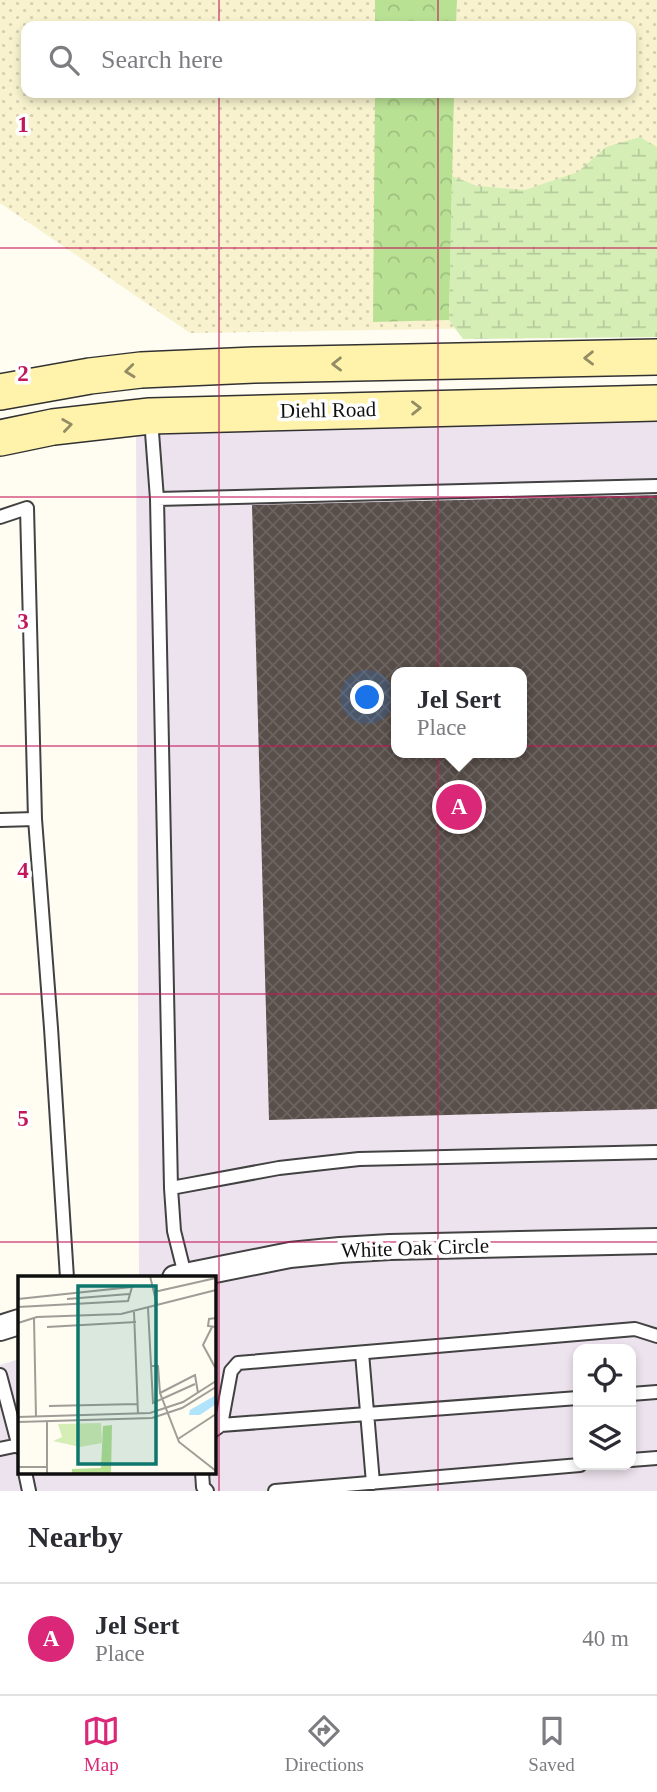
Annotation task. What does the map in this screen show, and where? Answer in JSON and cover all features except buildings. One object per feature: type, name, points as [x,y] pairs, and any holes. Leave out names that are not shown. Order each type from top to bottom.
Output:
[{"type":"street","points":[[0,392],[141,370],[254,365],[657,357]]},
{"type":"street","name":"Diehl Road","points":[[0,438],[53,427],[150,416],[657,403]]},
{"type":"street","name":"White Oak Circle","points":[[180,1276],[290,1255],[340,1250],[657,1241]]},
{"type":"street","points":[[0,1328],[18,1322]]},
{"type":"lane","points":[[150,416],[157,499],[171,1188],[180,1276]]},
{"type":"lane","points":[[157,499],[657,486]]},
{"type":"lane","points":[[0,517],[27,508],[35,819],[67,1276]]},
{"type":"lane","points":[[0,820],[35,819]]},
{"type":"lane","points":[[171,1188],[279,1168],[359,1159],[657,1152]]},
{"type":"lane","points":[[573,1398],[217,1427],[231,1371],[238,1363],[635,1329],[657,1336]]},
{"type":"lane","points":[[362,1353],[373,1483]]},
{"type":"lane","points":[[0,1376],[18,1442]]},
{"type":"lane","points":[[636,1394],[657,1392]]},
{"type":"lane","points":[[0,1450],[18,1446]]},
{"type":"lane","points":[[636,1460],[657,1458]]},
{"type":"lane","points":[[275,1491],[573,1466]]},
{"type":"lane","points":[[202,1474],[203,1487],[207,1491]]},
{"type":"shaded area","points":[[0,0],[657,0],[657,213],[497,328],[190,333],[0,203]]},
{"type":"shaded area","points":[[657,419],[657,1491],[0,1491],[0,1365],[18,1359],[18,1474],[215,1474],[215,1276],[139,1276],[136,426]]},
{"type":"green space","points":[[375,0],[457,0],[456,21],[375,21]]},
{"type":"green space","points":[[375,98],[454,98],[449,320],[373,322]]},
{"type":"green space","points":[[640,137],[657,147],[657,337],[463,339],[449,320],[452,176],[477,186],[525,190],[578,172],[606,147]]},
{"type":"place","name":"Jel Sert","points":[[459,807]]}]
